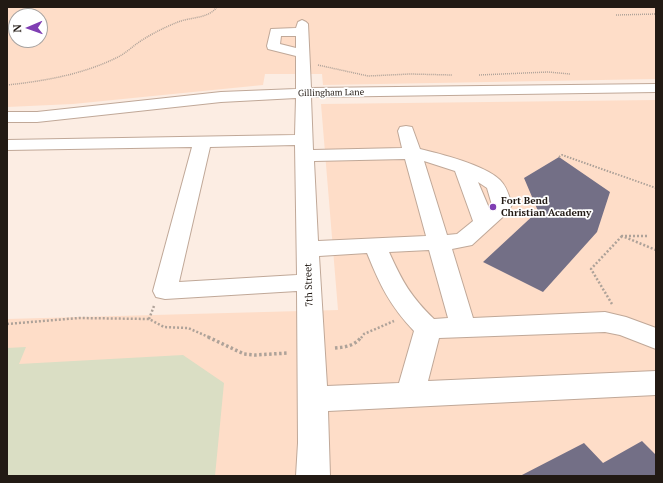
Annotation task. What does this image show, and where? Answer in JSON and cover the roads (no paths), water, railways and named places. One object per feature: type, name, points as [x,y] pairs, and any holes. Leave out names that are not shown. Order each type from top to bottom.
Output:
[{"type":"street","name":"7th Street","points":[[302,57],[274,46],[275,32],[302,28],[304,148],[313,399],[313,476]]},
{"type":"street","name":"Gillingham Lane","points":[[7,118],[37,117],[111,110],[221,97],[303,93],[656,88]]},
{"type":"street","points":[[406,131],[463,327]]},
{"type":"street","points":[[202,142],[165,291],[309,282]]},
{"type":"street","points":[[7,145],[202,142],[412,153],[425,155],[482,176],[491,182],[496,188],[501,200],[502,205],[499,210],[464,240],[439,244],[308,249]]},
{"type":"street","points":[[375,246],[392,285],[420,321],[463,327],[605,322],[626,327],[656,339]]},
{"type":"street","points":[[410,394],[420,321]]},
{"type":"street","points":[[313,399],[656,383]]},
{"type":"place","name":"Fort Bend Christian Academy","points":[[493,207]]}]
